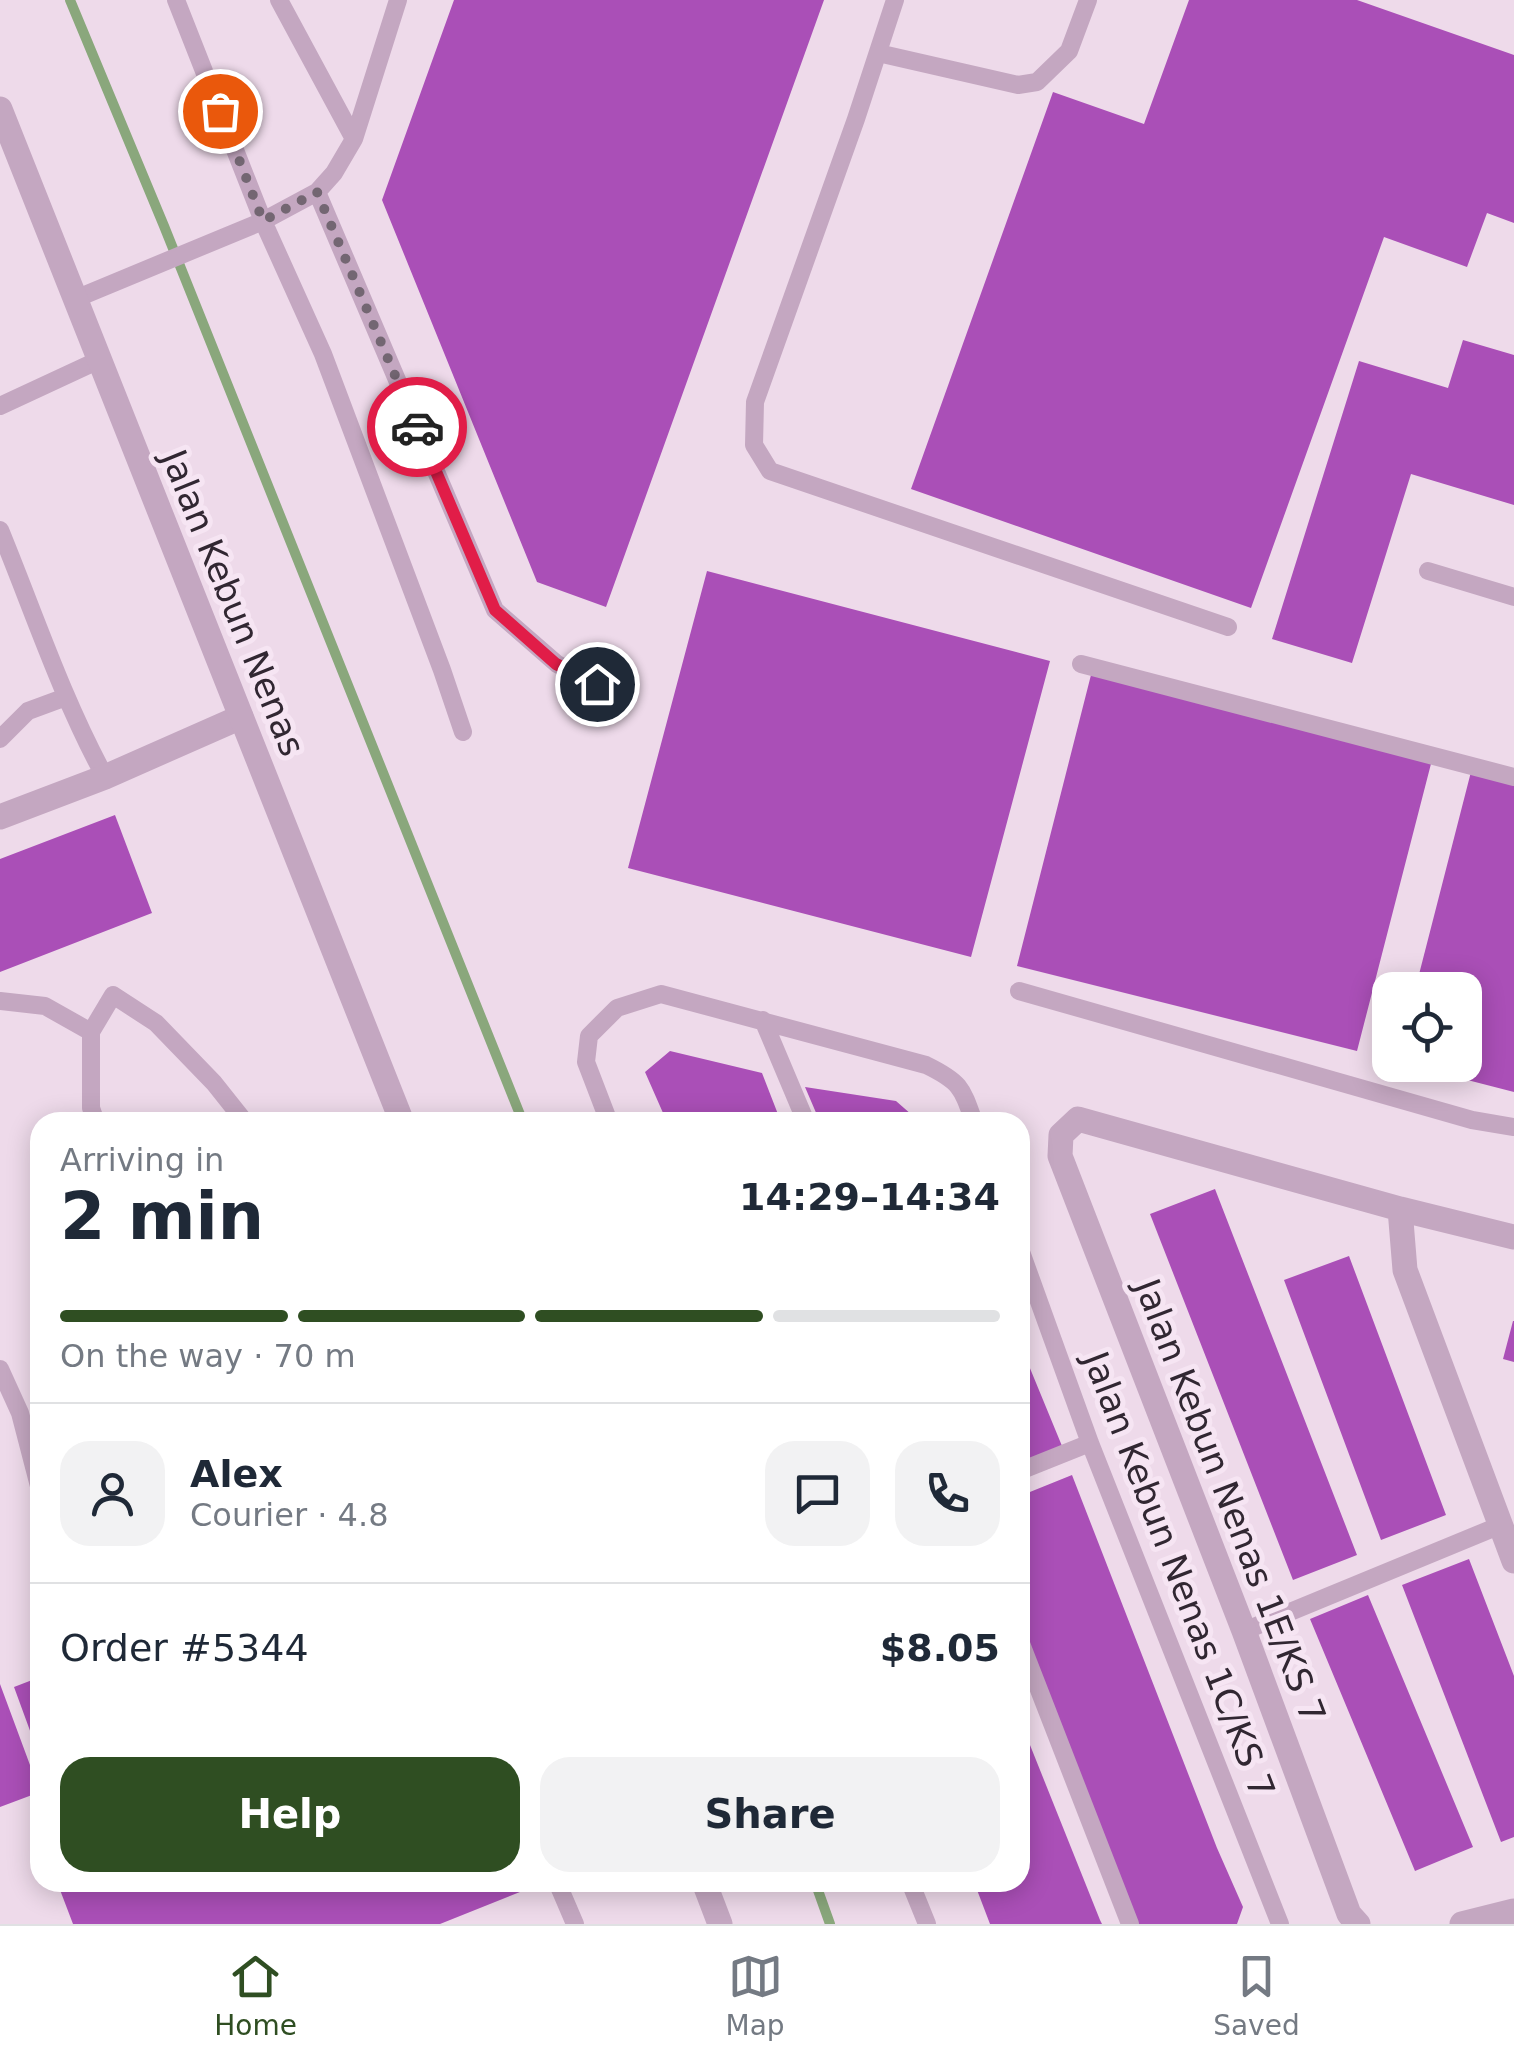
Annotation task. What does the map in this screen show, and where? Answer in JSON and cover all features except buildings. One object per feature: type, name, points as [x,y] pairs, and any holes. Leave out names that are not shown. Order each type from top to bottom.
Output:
[{"type":"street","name":"Jalan Kebun Nenas","points":[[3,127],[398,1112]]},
{"type":"street","points":[[0,817],[241,718]]},
{"type":"street","name":"Jalan Kebun Nenas 1E/KS 7","points":[[1353,1919],[1060,1156],[1061,1135],[1078,1119],[1400,1209]]},
{"type":"street","points":[[1514,1237],[1400,1209],[1406,1270],[1507,1526],[1514,1562]]},
{"type":"street","points":[[708,1892],[720,1924]]},
{"type":"street","points":[[1462,1924],[1514,1911]]},
{"type":"lane","points":[[176,0],[263,221],[322,354],[463,732]]},
{"type":"lane","points":[[279,0],[354,139]]},
{"type":"lane","points":[[75,299],[263,221],[317,192],[334,173],[354,139],[398,0]]},
{"type":"lane","points":[[895,0],[754,402],[754,444],[770,471],[1228,627]]},
{"type":"lane","points":[[878,53],[1018,85],[1036,82],[1068,51],[1088,0]]},
{"type":"lane","points":[[317,192],[495,610],[556,664],[597,684]]},
{"type":"lane","points":[[0,406],[99,360]]},
{"type":"lane","points":[[0,530],[66,697],[105,776]]},
{"type":"lane","points":[[1428,572],[1514,597]]},
{"type":"lane","points":[[1081,664],[1514,777]]},
{"type":"lane","points":[[0,739],[28,711],[66,697]]},
{"type":"lane","points":[[1020,991],[1472,1120],[1514,1128]]},
{"type":"lane","points":[[606,1112],[586,1062],[589,1036],[617,1008],[661,994],[936,1069],[962,1089],[970,1112]]},
{"type":"lane","points":[[92,1112],[90,1032],[113,995],[156,1023],[236,1112]]},
{"type":"lane","points":[[0,1000],[44,1006],[90,1032]]},
{"type":"lane","points":[[763,1020],[802,1112]]},
{"type":"lane","name":"Jalan Kebun Nenas 1C/KS 7","points":[[1030,1276],[1090,1443],[1280,1924]]},
{"type":"lane","points":[[0,1369],[20,1413],[30,1452]]},
{"type":"lane","points":[[1030,1467],[1090,1443]]},
{"type":"lane","points":[[1244,1631],[1507,1526]]},
{"type":"lane","points":[[1030,1667],[1130,1924]]},
{"type":"lane","points":[[561,1892],[574,1924]]},
{"type":"lane","points":[[914,1892],[927,1924]]},
{"type":"waterway","points":[[70,0],[519,1112]]},
{"type":"waterway","points":[[819,1892],[830,1924]]},
{"type":"way so far","points":[[220,111],[263,221],[317,192],[417,427]]},
{"type":"route","points":[[417,427],[495,610],[556,664],[597,684]]}]
